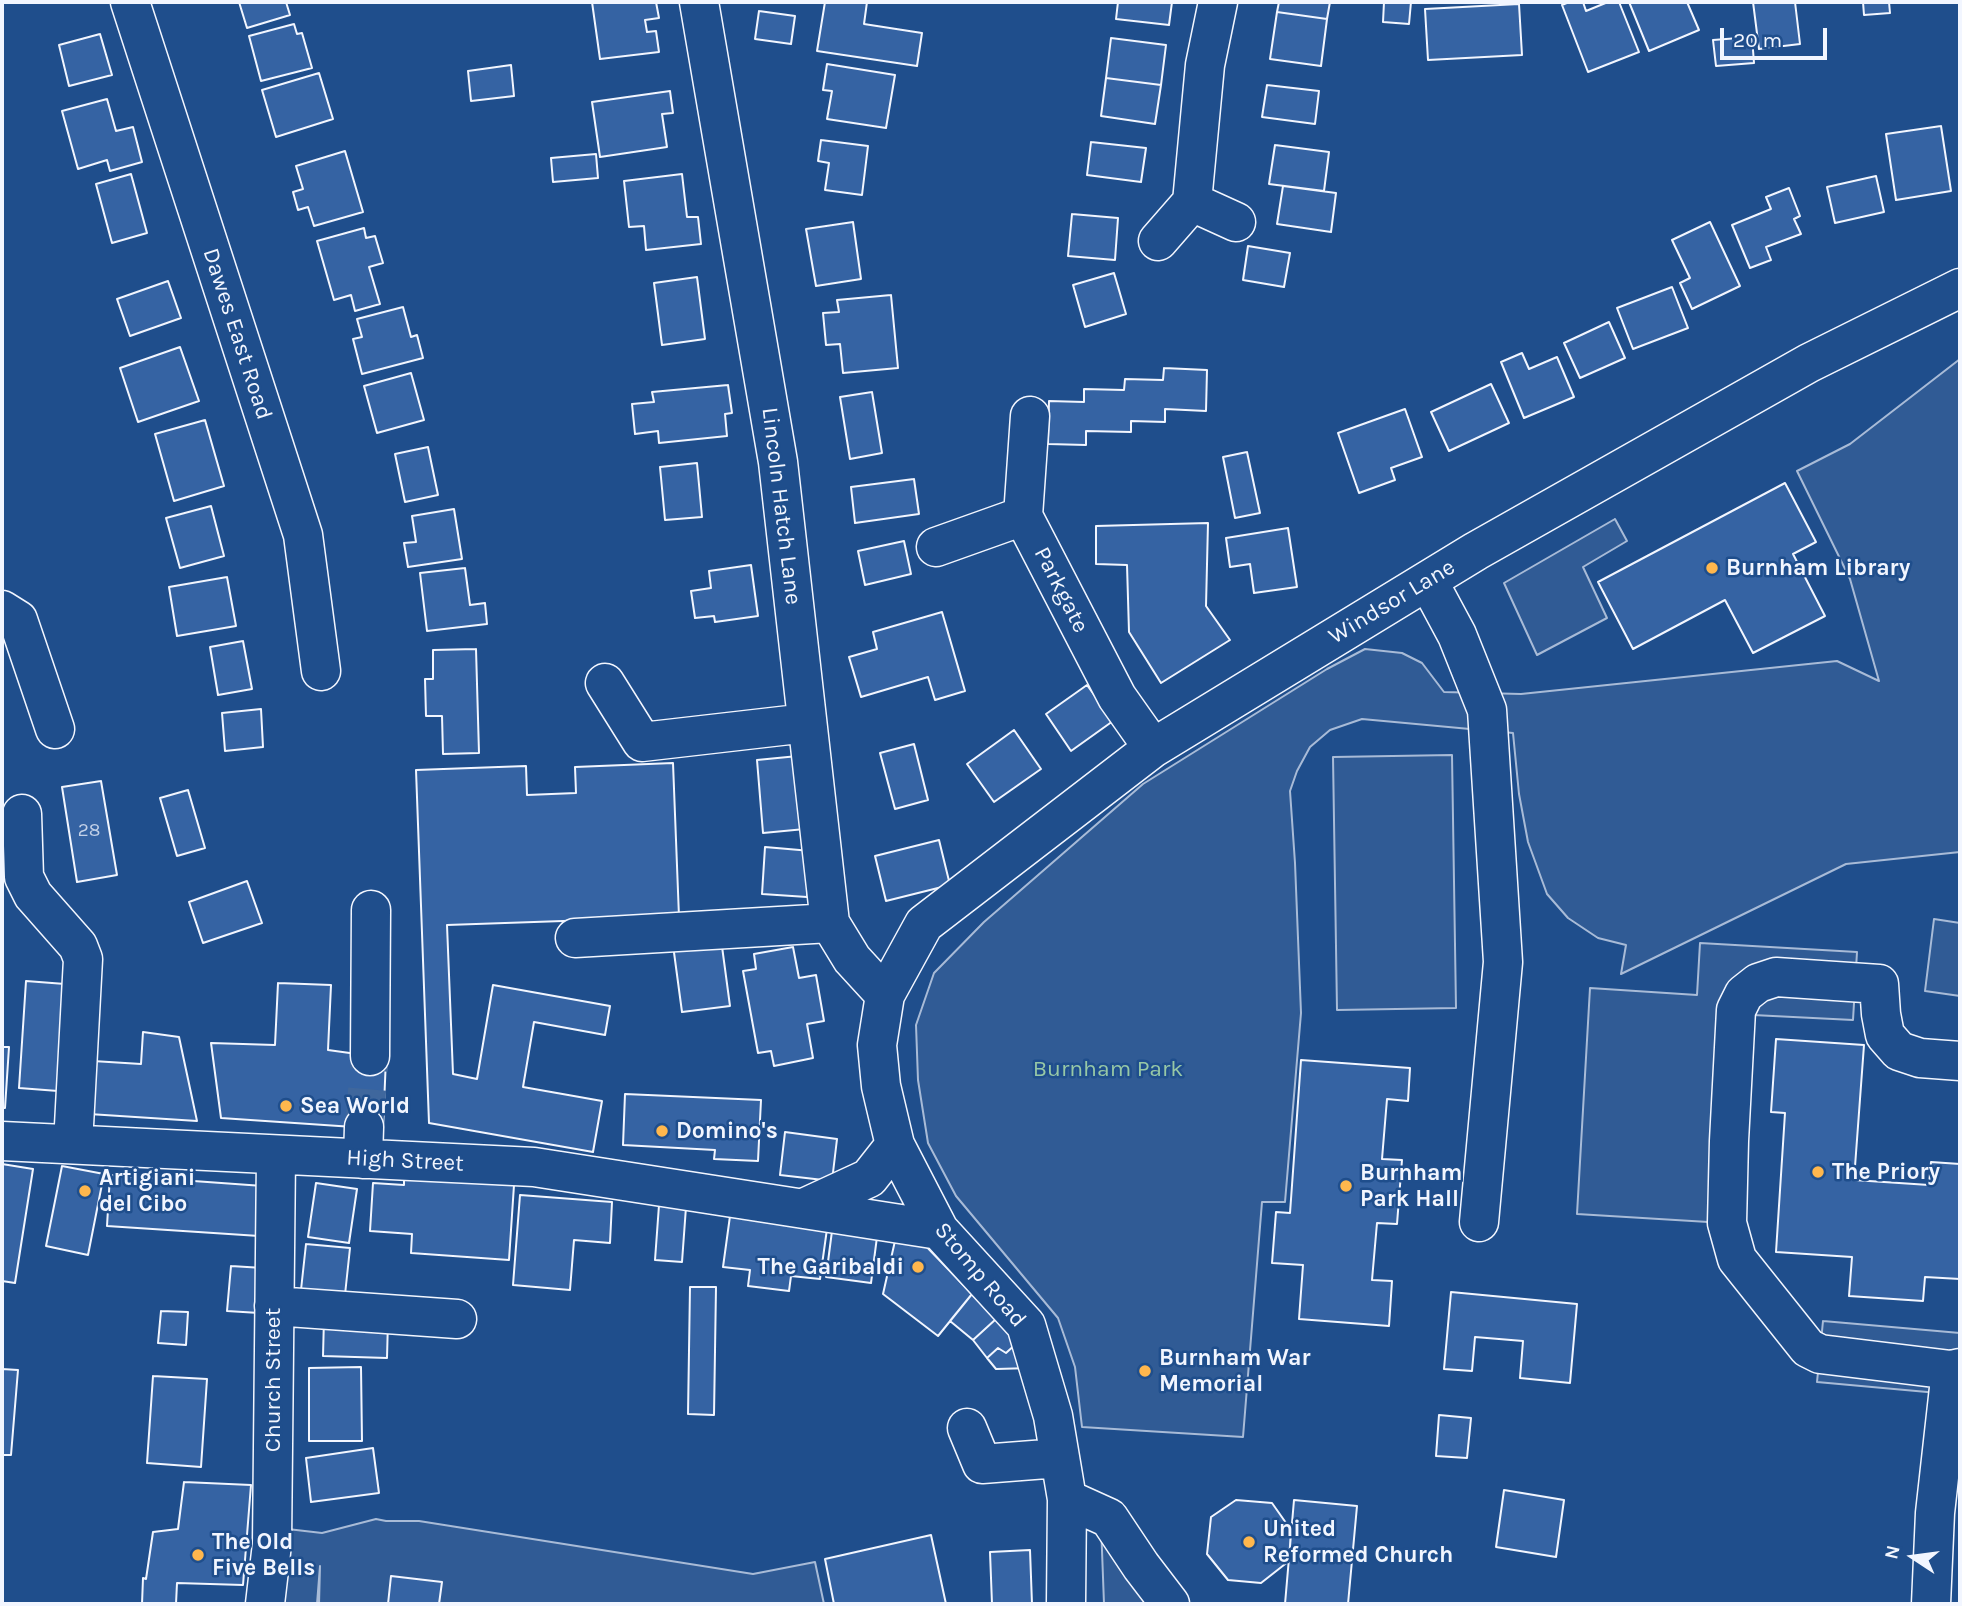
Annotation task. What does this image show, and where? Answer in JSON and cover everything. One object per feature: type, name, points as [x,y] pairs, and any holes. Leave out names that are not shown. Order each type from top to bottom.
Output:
[{"type":"street","name":"Dawes East Road","points":[[130,2],[303,535],[321,671]]},
{"type":"street","name":"Lincoln Hatch Lane","points":[[699,2],[778,462],[830,923],[852,959],[885,995]]},
{"type":"street","points":[[1158,241],[1192,202],[1205,65],[1218,2]]},
{"type":"street","points":[[1192,202],[1236,222]]},
{"type":"street","name":"Windsor Lane","points":[[885,995],[924,924],[1153,748],[1476,551],[1809,363],[1960,288]]},
{"type":"street","points":[[936,547],[1023,516],[1030,416]]},
{"type":"street","name":"Parkgate","points":[[1023,516],[1117,697],[1153,748]]},
{"type":"street","points":[[1428,581],[1457,635],[1487,710],[1503,962],[1479,1222]]},
{"type":"street","points":[[2,610],[18,620],[55,729]]},
{"type":"street","points":[[605,683],[642,742],[807,723]]},
{"type":"street","points":[[22,814],[24,877],[33,895],[78,946],[83,959],[74,1144]]},
{"type":"street","points":[[370,1056],[371,909]]},
{"type":"street","points":[[575,938],[830,923]]},
{"type":"street","points":[[1931,1604],[1936,1513],[1956,1369],[1820,1354],[1808,1348],[1737,1259],[1727,1223],[1728,1141],[1736,1010],[1744,994],[1758,984],[1776,977],[1879,984],[1885,1035],[1899,1051],[1920,1058],[1960,1061]]},
{"type":"street","name":"Stomp Road","points":[[885,995],[877,1045],[881,1086],[895,1145],[939,1230],[1026,1325],[1053,1416],[1067,1499],[1066,1604]]},
{"type":"street","name":"High Street","points":[[2,1141],[276,1155],[364,1143],[806,1207],[939,1230]]},
{"type":"street","points":[[806,1207],[869,1178],[895,1145]]},
{"type":"street","name":"Church Street","points":[[265,1604],[272,1544],[276,1155]]},
{"type":"street","points":[[274,1306],[457,1320]]},
{"type":"street","points":[[967,1428],[982,1464],[1059,1458]]},
{"type":"street","points":[[1067,1499],[1110,1518],[1170,1604]]},
{"type":"shaded area","name":"Burnham Park","points":[[1960,359],[1960,852],[1846,864],[1621,974],[1626,945],[1598,938],[1568,918],[1547,894],[1528,842],[1519,794],[1513,733],[1362,719],[1330,730],[1310,747],[1290,791],[1301,1013],[1285,1202],[1262,1202],[1243,1437],[1082,1427],[1075,1367],[1058,1318],[956,1196],[928,1143],[918,1080],[916,1025],[934,973],[984,922],[1143,784],[1327,669],[1365,649],[1402,653],[1422,663],[1444,692],[1521,694],[1837,661],[1879,681],[1850,579],[1797,471],[1850,444]]},
{"type":"shaded area","points":[[1615,519],[1627,541],[1583,567],[1607,618],[1537,655],[1504,583]]},
{"type":"shaded area","points":[[1452,755],[1456,1008],[1337,1010],[1333,757]]},
{"type":"shaded area","points":[[1934,919],[1960,923],[1960,996],[1925,991]]},
{"type":"shaded area","points":[[1700,943],[1857,952],[1853,1020],[1753,1015],[1741,1224],[1577,1214],[1590,988],[1697,995]]},
{"type":"shaded area","points":[[1823,1321],[1960,1333],[1960,1395],[1817,1382]]},
{"type":"shaded area","points":[[376,1519],[419,1521],[753,1574],[815,1562],[824,1604],[319,1604],[320,1566],[317,1604],[273,1604],[279,1528],[322,1533]]},
{"type":"shaded area","points":[[1101,1524],[1158,1604],[1104,1604]]},
{"type":"building","points":[[239,2],[286,2],[290,15],[247,28]]},
{"type":"building","points":[[592,2],[656,2],[659,18],[645,20],[647,32],[656,31],[659,52],[600,59]]},
{"type":"building","points":[[825,2],[867,2],[864,24],[922,33],[917,66],[817,51]]},
{"type":"building","points":[[1118,2],[1172,2],[1169,25],[1116,19]]},
{"type":"building","points":[[1279,2],[1330,2],[1327,19],[1277,12]]},
{"type":"building","points":[[1384,2],[1411,2],[1409,24],[1383,22]]},
{"type":"building","points":[[1583,2],[1586,11],[1608,2],[1619,2],[1639,52],[1588,72],[1562,5]]},
{"type":"building","points":[[1629,2],[1687,2],[1699,30],[1649,51]]},
{"type":"building","points":[[1753,2],[1795,2],[1800,44],[1759,49]]},
{"type":"building","points":[[1863,2],[1889,2],[1890,13],[1864,15]]},
{"type":"building","points":[[1519,4],[1522,55],[1428,60],[1425,9]]},
{"type":"building","points":[[759,11],[795,16],[791,44],[755,39]]},
{"type":"building","points":[[1277,12],[1327,19],[1321,66],[1270,59]]},
{"type":"building","points":[[294,24],[297,34],[302,33],[312,68],[261,81],[249,36]]},
{"type":"building","points":[[100,34],[112,75],[69,86],[59,45]]},
{"type":"building","points":[[1752,37],[1754,63],[1716,66],[1713,40]]},
{"type":"building","points":[[1111,38],[1166,45],[1161,85],[1106,78]]},
{"type":"building","points":[[827,64],[895,75],[886,128],[827,119],[832,91],[823,90]]},
{"type":"building","points":[[511,65],[514,96],[471,101],[468,71]]},
{"type":"building","points":[[319,73],[333,119],[276,137],[262,90]]},
{"type":"building","points":[[1106,78],[1161,85],[1155,124],[1101,116]]},
{"type":"building","points":[[1267,85],[1319,91],[1315,124],[1262,117]]},
{"type":"building","points":[[670,91],[673,113],[662,114],[667,147],[600,157],[592,102]]},
{"type":"building","points":[[107,99],[116,131],[133,127],[142,162],[110,171],[107,160],[78,169],[62,111]]},
{"type":"building","points":[[1941,126],[1951,191],[1896,200],[1886,134]]},
{"type":"building","points":[[821,140],[868,146],[862,195],[825,190],[829,163],[818,161]]},
{"type":"building","points":[[1091,142],[1146,148],[1141,182],[1087,175]]},
{"type":"building","points":[[1275,145],[1329,152],[1324,191],[1269,184]]},
{"type":"building","points":[[345,151],[363,212],[314,226],[308,207],[298,210],[293,192],[303,189],[296,166]]},
{"type":"building","points":[[596,154],[598,178],[553,182],[551,158]]},
{"type":"building","points":[[131,174],[147,233],[112,243],[96,184]]},
{"type":"building","points":[[682,174],[687,217],[698,217],[701,244],[646,250],[644,226],[629,227],[624,181]]},
{"type":"building","points":[[1876,176],[1884,212],[1835,223],[1827,187]]},
{"type":"building","points":[[1283,186],[1336,193],[1331,232],[1277,224]]},
{"type":"building","points":[[1789,188],[1800,216],[1794,219],[1801,234],[1766,247],[1771,260],[1750,268],[1732,225],[1771,209],[1766,197]]},
{"type":"building","points":[[1072,214],[1118,218],[1115,260],[1068,256]]},
{"type":"building","points":[[853,222],[861,279],[816,286],[806,229]]},
{"type":"building","points":[[1710,222],[1740,286],[1692,309],[1680,283],[1690,278],[1672,240]]},
{"type":"building","points":[[364,228],[366,238],[375,236],[383,263],[369,267],[380,304],[355,311],[351,295],[334,300],[317,241]]},
{"type":"building","points":[[1248,246],[1290,253],[1284,287],[1243,280]]},
{"type":"building","points":[[1114,273],[1126,314],[1085,327],[1073,285]]},
{"type":"building","points":[[697,277],[705,339],[662,345],[654,283]]},
{"type":"building","points":[[168,281],[181,318],[130,336],[117,299]]},
{"type":"building","points":[[1672,287],[1688,328],[1633,349],[1617,308]]},
{"type":"building","points":[[891,295],[898,368],[843,373],[840,344],[826,345],[823,313],[839,312],[837,300]]},
{"type":"building","points":[[403,307],[411,337],[417,335],[423,358],[362,374],[353,339],[362,337],[357,319]]},
{"type":"building","points":[[1609,322],[1625,358],[1580,378],[1564,343]]},
{"type":"building","points":[[180,347],[199,401],[138,422],[120,368]]},
{"type":"building","points":[[1522,353],[1529,369],[1557,357],[1574,397],[1524,418],[1501,362]]},
{"type":"building","points":[[1164,368],[1207,370],[1206,411],[1165,409],[1165,422],[1131,421],[1131,432],[1086,431],[1086,445],[1048,444],[1049,401],[1084,402],[1084,389],[1124,390],[1125,379],[1163,380]]},
{"type":"building","points":[[411,373],[424,420],[377,433],[364,386]]},
{"type":"building","points":[[1491,384],[1509,423],[1449,451],[1431,412]]},
{"type":"building","points":[[728,385],[732,413],[725,414],[727,436],[659,443],[658,431],[635,434],[632,404],[654,402],[652,392]]},
{"type":"building","points":[[872,392],[882,453],[850,459],[840,397]]},
{"type":"building","points":[[1405,409],[1422,457],[1391,468],[1395,480],[1359,493],[1338,433]]},
{"type":"building","points":[[205,420],[224,486],[174,501],[155,434]]},
{"type":"building","points":[[428,447],[438,495],[405,502],[395,454]]},
{"type":"building","points":[[1247,452],[1260,513],[1235,518],[1223,457]]},
{"type":"building","points":[[697,463],[702,517],[665,520],[660,467]]},
{"type":"building","points":[[914,479],[919,514],[855,523],[851,487]]},
{"type":"building","name":"Burnham Library","points":[[1785,483],[1816,542],[1793,554],[1825,616],[1753,653],[1725,600],[1633,649],[1598,582]]},
{"type":"building","points":[[211,506],[224,556],[180,568],[166,518]]},
{"type":"building","points":[[454,509],[462,559],[408,567],[404,543],[416,542],[412,516]]},
{"type":"building","points":[[1208,523],[1206,606],[1230,640],[1161,683],[1129,632],[1127,565],[1096,564],[1096,526]]},
{"type":"building","points":[[1288,528],[1297,587],[1254,593],[1250,564],[1230,567],[1226,538]]},
{"type":"building","points":[[904,541],[911,574],[865,585],[858,551]]},
{"type":"building","points":[[751,565],[758,616],[715,622],[714,616],[695,618],[691,591],[711,588],[709,571]]},
{"type":"building","points":[[465,568],[470,605],[485,603],[487,624],[427,631],[420,573]]},
{"type":"building","points":[[227,577],[236,626],[177,636],[169,587]]},
{"type":"building","points":[[942,612],[965,691],[935,700],[928,677],[861,697],[849,657],[877,649],[873,632]]},
{"type":"building","points":[[243,641],[252,689],[218,695],[210,647]]},
{"type":"building","points":[[476,649],[479,753],[443,754],[442,716],[426,716],[425,679],[433,679],[433,650]]},
{"type":"building","points":[[1087,685],[1113,721],[1071,751],[1046,714]]},
{"type":"building","points":[[261,709],[263,747],[225,751],[222,713]]},
{"type":"building","points":[[1014,730],[1041,769],[994,802],[967,764]]},
{"type":"building","points":[[914,744],[928,800],[895,809],[880,753]]},
{"type":"building","points":[[798,756],[805,829],[763,833],[757,760]]},
{"type":"building","points":[[673,763],[679,917],[447,925],[453,1074],[477,1079],[493,985],[610,1006],[605,1035],[534,1022],[523,1087],[602,1101],[593,1152],[429,1123],[416,770],[526,766],[527,795],[576,793],[575,767]]},
{"type":"building","points":[[101,781],[117,875],[77,882],[62,787]]},
{"type":"building","points":[[188,790],[205,848],[177,856],[160,798]]},
{"type":"building","points":[[939,840],[950,885],[886,901],[875,856]]},
{"type":"building","points":[[765,847],[811,851],[807,897],[762,894]]},
{"type":"building","points":[[247,881],[262,923],[203,943],[189,902]]},
{"type":"building","points":[[721,939],[730,1006],[682,1012],[673,945]]},
{"type":"building","points":[[793,947],[799,978],[816,975],[824,1021],[807,1024],[813,1058],[774,1066],[771,1051],[758,1053],[743,971],[756,969],[754,954]]},
{"type":"building","points":[[26,981],[65,984],[58,1091],[19,1088]]},
{"type":"building","points":[[278,983],[331,985],[328,1050],[386,1058],[383,1129],[221,1118],[211,1043],[275,1045]]},
{"type":"building","points":[[143,1032],[179,1037],[197,1121],[89,1114],[93,1061],[141,1064]]},
{"type":"building","name":"The Priory","points":[[1776,1039],[1864,1045],[1854,1180],[1929,1185],[1931,1162],[1960,1164],[1960,1279],[1925,1277],[1923,1301],[1849,1296],[1852,1257],[1776,1252],[1785,1113],[1771,1112]]},
{"type":"building","points":[[2,1047],[9,1047],[5,1108],[2,1108]]},
{"type":"building","name":"Burnham Park Hall","points":[[1301,1060],[1410,1068],[1408,1101],[1387,1099],[1382,1159],[1402,1160],[1397,1224],[1377,1223],[1372,1280],[1392,1281],[1389,1326],[1299,1319],[1303,1265],[1272,1263],[1276,1212],[1290,1213]]},
{"type":"building","points":[[625,1094],[761,1100],[758,1161],[714,1159],[715,1150],[623,1145]]},
{"type":"building","points":[[785,1132],[837,1139],[832,1181],[780,1175]]},
{"type":"building","points":[[2,1164],[33,1169],[15,1283],[2,1281]]},
{"type":"building","points":[[62,1166],[104,1174],[88,1255],[46,1246]]},
{"type":"building","points":[[110,1175],[263,1186],[259,1236],[107,1226]]},
{"type":"building","points":[[404,1179],[514,1185],[509,1260],[411,1253],[412,1234],[370,1231],[373,1183],[404,1185]]},
{"type":"building","points":[[316,1183],[357,1189],[349,1243],[308,1237]]},
{"type":"building","points":[[520,1195],[612,1202],[610,1243],[574,1240],[570,1290],[513,1285]]},
{"type":"building","points":[[659,1205],[686,1207],[682,1262],[655,1260]]},
{"type":"building","points":[[730,1216],[827,1229],[820,1279],[791,1276],[789,1291],[748,1286],[750,1270],[723,1267]]},
{"type":"building","points":[[832,1231],[877,1237],[871,1283],[826,1277]]},
{"type":"building","name":"The Garibaldi","points":[[897,1232],[921,1241],[972,1294],[938,1336],[883,1294]]},
{"type":"building","points":[[306,1244],[350,1248],[344,1304],[300,1299]]},
{"type":"building","points":[[231,1266],[263,1268],[259,1313],[227,1311]]},
{"type":"building","points":[[690,1287],[716,1287],[714,1415],[688,1414]]},
{"type":"building","points":[[1451,1292],[1577,1304],[1570,1383],[1520,1378],[1523,1341],[1475,1337],[1472,1371],[1444,1369]]},
{"type":"building","points":[[972,1294],[996,1319],[973,1340],[950,1321]]},
{"type":"building","points":[[161,1311],[188,1312],[186,1345],[158,1343]]},
{"type":"building","points":[[324,1318],[388,1320],[387,1358],[323,1356]]},
{"type":"building","points":[[996,1319],[1018,1342],[1006,1353],[998,1348],[987,1358],[973,1340]]},
{"type":"building","points":[[1018,1342],[1032,1368],[996,1369],[987,1358],[998,1348],[1006,1353]]},
{"type":"building","points":[[361,1367],[362,1441],[309,1441],[309,1368]]},
{"type":"building","points":[[2,1369],[18,1370],[11,1455],[2,1455]]},
{"type":"building","points":[[153,1376],[207,1379],[201,1467],[147,1463]]},
{"type":"building","points":[[1439,1415],[1471,1418],[1467,1458],[1436,1456]]},
{"type":"building","points":[[373,1448],[379,1493],[311,1502],[306,1458]]},
{"type":"building","name":"The Old Five Bells","points":[[184,1482],[251,1485],[243,1585],[177,1583],[176,1604],[142,1604],[143,1578],[146,1579],[153,1532],[178,1529]]},
{"type":"building","points":[[1504,1490],[1564,1500],[1556,1557],[1496,1547]]},
{"type":"building","name":"United Reformed Church","points":[[1236,1500],[1272,1503],[1291,1530],[1289,1561],[1261,1583],[1228,1580],[1207,1554],[1211,1517]]},
{"type":"building","points":[[1294,1500],[1357,1506],[1348,1604],[1285,1604]]},
{"type":"building","points":[[931,1535],[946,1604],[834,1604],[825,1559]]},
{"type":"building","points":[[1030,1550],[1032,1604],[992,1604],[990,1552]]},
{"type":"building","points":[[391,1576],[442,1582],[439,1604],[388,1604]]},
{"type":"tunnel","points":[[364,1127],[370,1056]]},
{"type":"place","name":"Burnham Library","points":[[1712,568]]},
{"type":"place","name":"Sea World","points":[[286,1106]]},
{"type":"place","name":"Domino's","points":[[662,1131]]},
{"type":"place","name":"The Priory","points":[[1818,1172]]},
{"type":"place","name":"Burnham Park Hall","points":[[1346,1186]]},
{"type":"place","name":"Artigiani del Cibo","points":[[85,1191]]},
{"type":"place","name":"The Garibaldi","points":[[918,1267]]},
{"type":"place","name":"Burnham War Memorial","points":[[1145,1371]]},
{"type":"place","name":"United Reformed Church","points":[[1249,1542]]},
{"type":"place","name":"The Old Five Bells","points":[[198,1555]]}]
